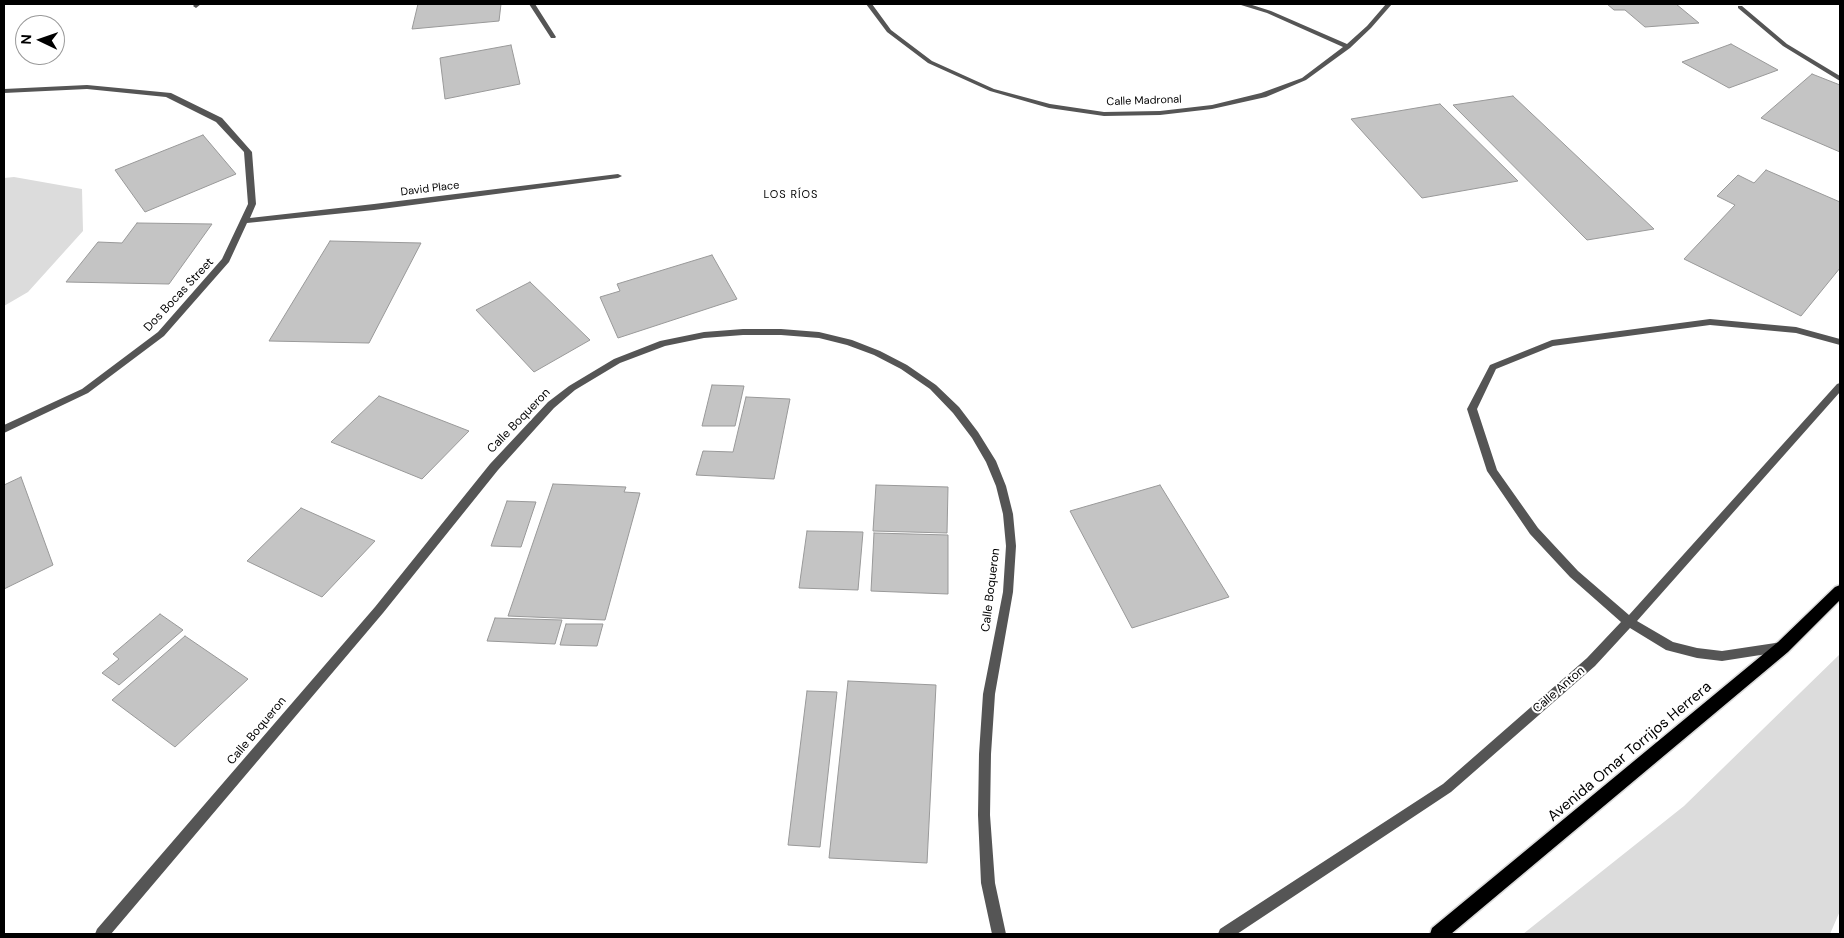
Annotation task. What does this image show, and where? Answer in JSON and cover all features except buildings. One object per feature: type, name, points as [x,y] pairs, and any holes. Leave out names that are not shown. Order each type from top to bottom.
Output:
[{"type":"main road","name":"Avenida Omar Torrijos Herrera","points":[[1438,934],[1783,647],[1840,591]]},
{"type":"street","points":[[532,4],[553,38]]},
{"type":"street","name":"Calle Madronal","points":[[869,4],[889,31],[930,62],[992,90],[1049,106],[1104,114],[1160,113],[1212,107],[1263,95],[1304,79],[1348,47],[1388,4]]},
{"type":"street","points":[[1243,4],[1268,12],[1348,47]]},
{"type":"street","points":[[1740,7],[1785,45],[1840,78]]},
{"type":"street","name":"Dos Bocas Street","points":[[4,91],[87,87],[168,95],[219,120],[248,152],[252,204],[226,260],[161,334],[85,391],[4,429]]},
{"type":"street","name":"David Place","points":[[244,220],[374,208],[618,176]]},
{"type":"street","points":[[1783,647],[1722,656],[1697,654],[1670,646],[1629,622],[1574,574],[1534,531],[1492,471],[1472,409],[1493,367],[1552,343],[1710,322],[1796,330],[1840,342]]},
{"type":"street","name":"Calle Boqueron","points":[[102,934],[379,610],[494,467],[551,405],[579,384],[617,361],[663,343],[704,335],[762,332],[819,335],[849,342],[877,353],[904,367],[933,387],[956,410],[975,435],[991,461],[1001,486],[1008,514],[1011,546],[1008,592],[989,694],[985,754],[984,815],[988,883],[999,934]]},
{"type":"street","name":"Calle Anton","points":[[1225,934],[1447,788],[1590,662],[1629,622],[1840,386]]},
{"type":"shaded area","points":[[14,177],[82,189],[83,231],[28,292],[4,306],[4,178]]},
{"type":"shaded area","points":[[1840,654],[1840,911],[1830,934],[1523,934],[1684,806]]},
{"type":"district","name":"LOS RÍOS","points":[[791,195]]}]
